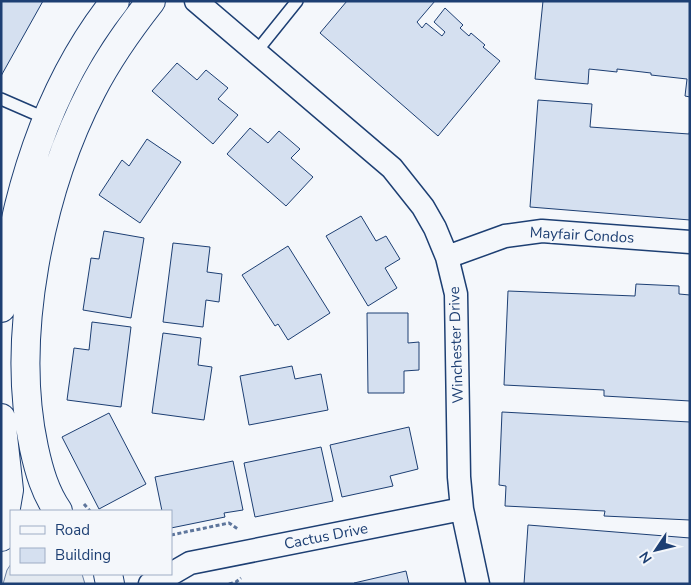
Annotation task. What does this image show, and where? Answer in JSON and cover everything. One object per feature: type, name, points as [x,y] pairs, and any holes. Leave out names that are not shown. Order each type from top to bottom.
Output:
[{"type":"street","points":[[1,308],[8,260],[20,202],[34,154],[47,119],[79,55],[115,1]]},
{"type":"street","points":[[57,510],[43,483],[30,426],[26,393],[28,316],[35,267],[55,182],[75,128],[92,90],[129,30],[151,1]]},
{"type":"street","name":"Winchester Drive","points":[[196,1],[392,168],[423,207],[435,228],[447,256],[456,294],[459,477],[462,509],[478,584]]},
{"type":"street","name":"Mayfair Condos","points":[[447,256],[505,236],[542,231],[690,242]]},
{"type":"street","points":[[1,418],[9,490],[1,538]]},
{"type":"street","name":"Cactus Drive","points":[[176,568],[462,509]]},
{"type":"street","name":"Cactus Drive","points":[[150,584],[165,575]]},
{"type":"lane","points":[[256,52],[297,1]]},
{"type":"lane","points":[[1,99],[47,119]]},
{"type":"path","points":[[172,535],[229,523]]},
{"type":"path","points":[[229,584],[236,582]]},
{"type":"shaded area","points":[[10,566],[10,575],[82,575],[85,584],[3,584]]},
{"type":"building","points":[[1,1],[43,1],[1,76]]},
{"type":"building","points":[[347,1],[435,1],[417,22],[422,28],[426,23],[442,36],[445,32],[434,22],[445,8],[463,25],[460,28],[469,36],[471,33],[485,45],[483,47],[500,61],[438,136],[320,33]]},
{"type":"building","points":[[543,1],[690,1],[690,97],[685,96],[687,79],[617,69],[617,72],[589,69],[588,84],[535,79]]},
{"type":"building","points":[[177,63],[197,80],[206,70],[228,88],[218,99],[238,115],[213,144],[152,91]]},
{"type":"building","points":[[538,100],[592,104],[590,127],[689,134],[690,129],[690,220],[530,207]]},
{"type":"building","points":[[250,128],[268,143],[279,131],[300,149],[291,158],[313,177],[286,206],[227,154]]},
{"type":"building","points":[[147,139],[181,162],[140,223],[99,195],[122,160],[129,166]]},
{"type":"building","points":[[361,216],[376,241],[386,236],[400,259],[385,268],[397,288],[368,306],[326,236]]},
{"type":"building","points":[[104,231],[144,238],[131,318],[83,310],[91,258],[99,259]]},
{"type":"building","points":[[173,243],[210,247],[207,272],[222,274],[219,302],[206,300],[203,327],[163,322]]},
{"type":"building","points":[[288,246],[330,313],[288,340],[278,324],[275,326],[242,275]]},
{"type":"building","points":[[636,284],[679,286],[679,294],[690,295],[690,401],[604,396],[604,390],[504,385],[508,291],[635,296]]},
{"type":"building","points":[[367,313],[408,313],[408,343],[419,342],[419,370],[404,371],[404,393],[368,393]]},
{"type":"building","points":[[92,322],[131,327],[121,407],[67,400],[74,348],[89,350]]},
{"type":"building","points":[[163,333],[201,338],[198,365],[212,367],[204,420],[152,413]]},
{"type":"building","points":[[292,366],[295,379],[321,374],[328,410],[249,425],[240,376]]},
{"type":"building","points":[[502,412],[690,422],[690,520],[604,516],[605,511],[505,506],[506,486],[499,485]]},
{"type":"building","points":[[109,413],[146,484],[99,509],[62,437]]},
{"type":"building","points":[[409,427],[418,469],[390,476],[393,486],[342,497],[330,445]]},
{"type":"building","points":[[321,447],[333,501],[255,517],[244,463]]},
{"type":"building","points":[[233,461],[243,510],[224,513],[225,517],[172,528],[172,510],[162,510],[155,477]]},
{"type":"building","points":[[528,525],[690,538],[690,584],[524,584]]},
{"type":"building","points":[[406,571],[409,584],[354,584],[354,583]]}]
